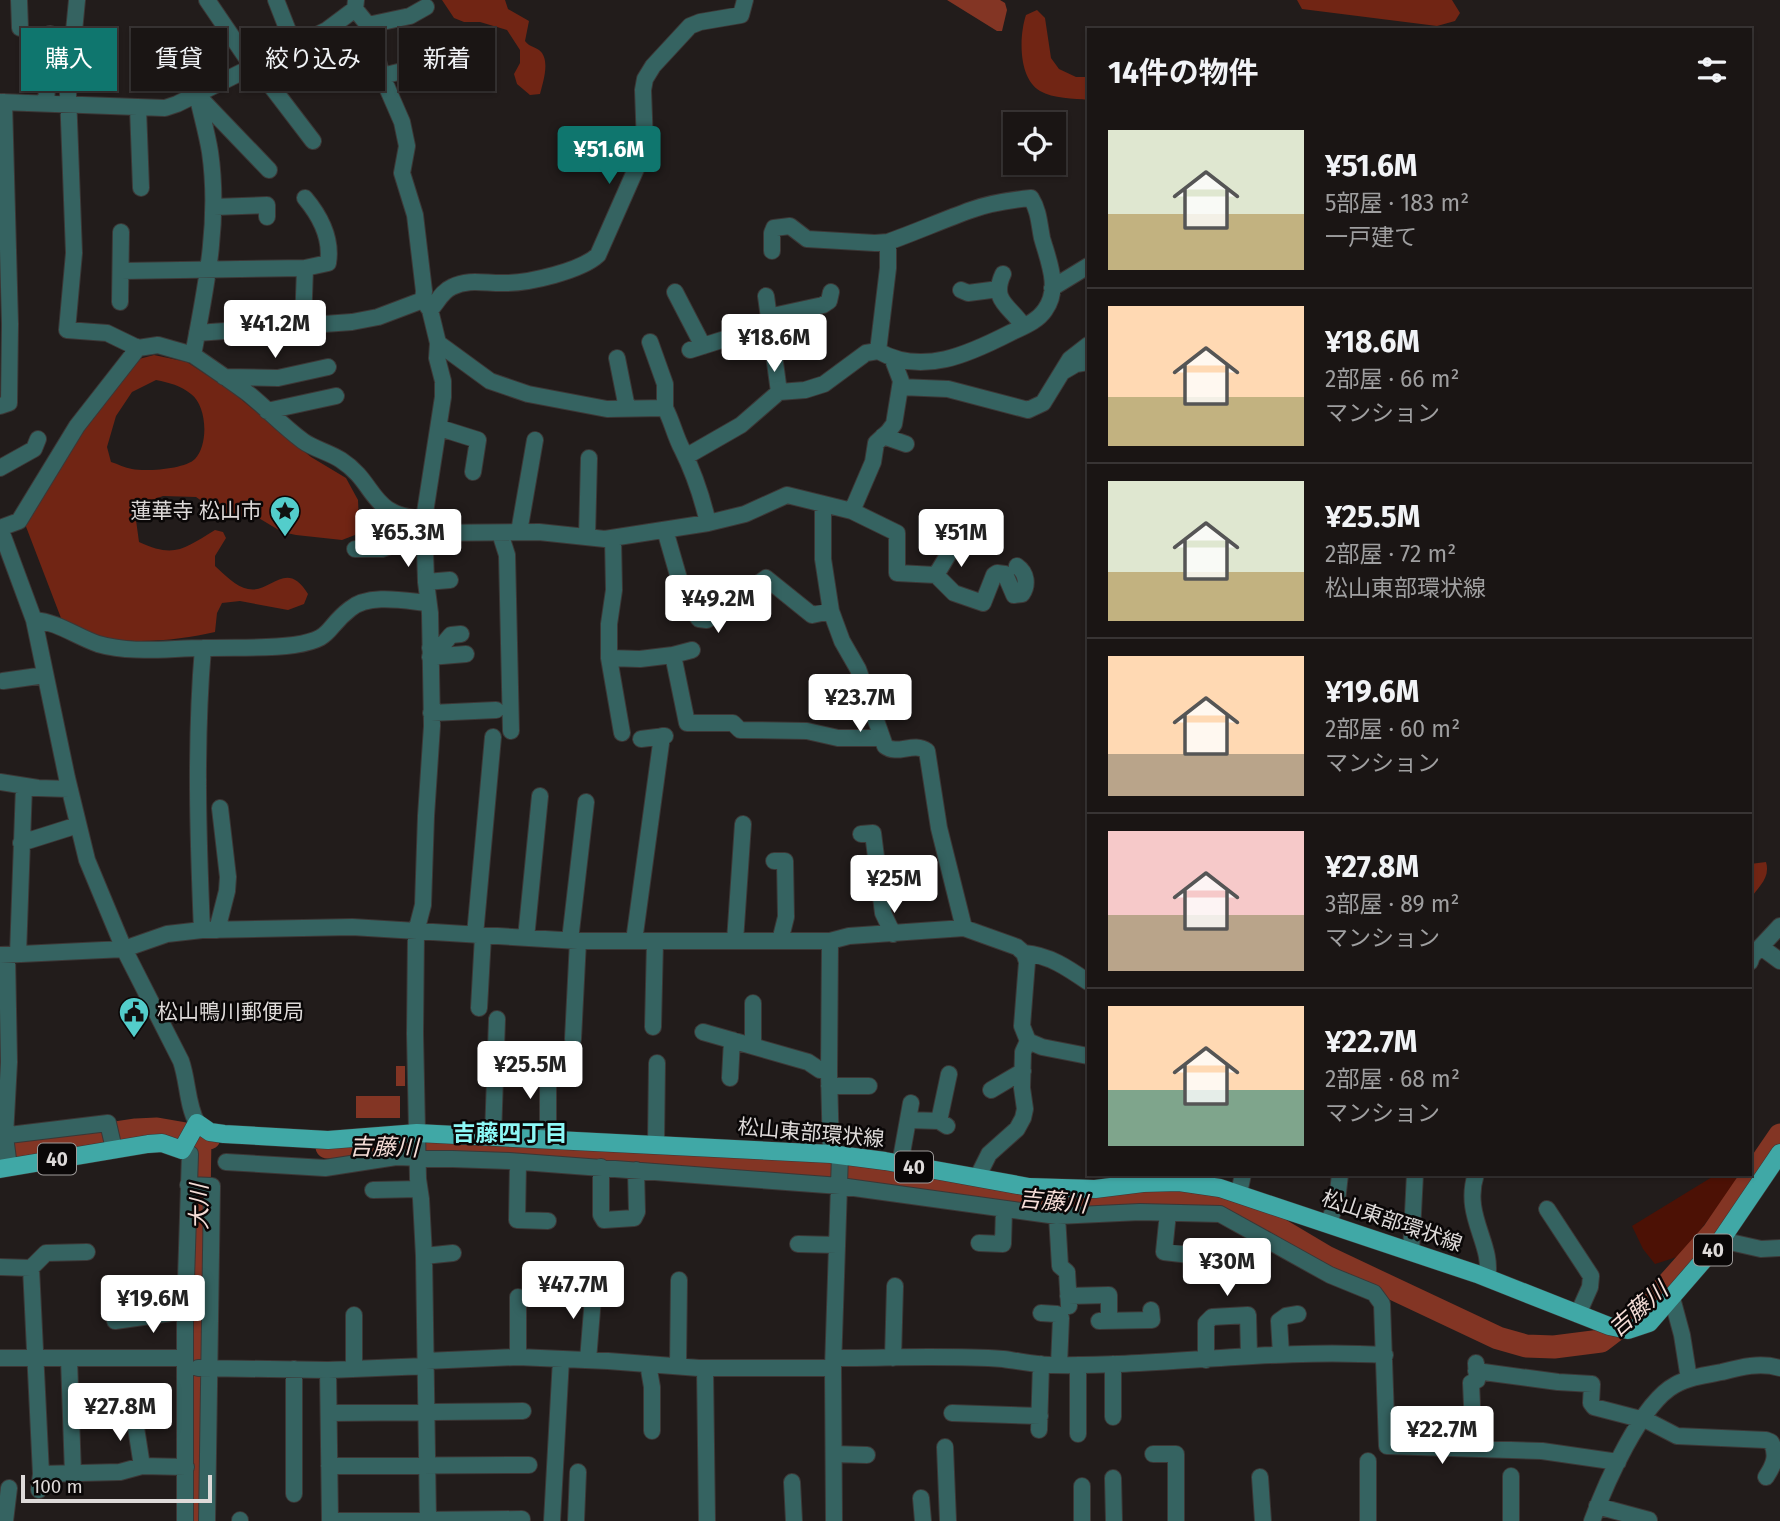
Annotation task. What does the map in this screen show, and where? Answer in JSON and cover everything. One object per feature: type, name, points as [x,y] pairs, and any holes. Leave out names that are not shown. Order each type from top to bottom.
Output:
[{"type":"main road","name":"松山東部環状線","points":[[6,1165],[113,1140],[162,1143],[210,1132],[417,1145],[493,1136],[630,1145],[656,1144],[837,1157],[900,1164],[1029,1187],[1070,1190],[1161,1178],[1201,1184],[1239,1194],[1487,1278],[1609,1326],[1628,1330],[1649,1322],[1721,1240],[1753,1179],[1780,1153]]},
{"type":"street","points":[[19,0],[20,28]]},
{"type":"street","points":[[77,0],[78,35],[69,105],[74,253],[67,330],[107,333],[138,348],[158,345],[193,355],[305,443],[340,459],[354,470],[374,498],[389,511],[425,526],[500,533],[539,532],[612,538],[708,523],[745,514],[787,495],[852,511],[897,533],[897,573],[936,575],[954,593],[983,603],[997,573],[1005,574],[1011,593],[1022,594],[1025,574],[1017,566]]},
{"type":"street","points":[[207,0],[241,48]]},
{"type":"street","points":[[276,0],[287,28]]},
{"type":"street","points":[[197,333],[352,322],[427,305],[453,286],[467,282],[519,282],[576,269],[591,262],[604,243],[643,153],[645,79],[653,66],[690,26],[741,15],[745,0]]},
{"type":"street","points":[[329,28],[355,4],[369,28]]},
{"type":"street","points":[[368,24],[410,16],[426,7]]},
{"type":"street","points":[[0,406],[9,403],[5,324],[2,102],[165,108],[241,71]]},
{"type":"street","points":[[385,83],[402,122],[407,146],[402,173],[415,215],[424,291],[438,343],[437,358],[443,381],[440,428],[425,526],[431,713],[423,905],[416,932],[417,1145],[424,1256],[428,1521]]},
{"type":"street","points":[[46,104],[47,91]]},
{"type":"street","points":[[274,91],[313,141]]},
{"type":"street","points":[[197,94],[269,170]]},
{"type":"street","points":[[193,355],[212,253],[214,207],[210,151],[197,94]]},
{"type":"street","points":[[138,108],[141,188]]},
{"type":"street","points":[[121,271],[304,268],[328,263],[330,255],[321,217],[305,198]]},
{"type":"street","points":[[687,456],[741,425],[779,392],[805,390],[824,384],[866,354],[878,351],[893,360],[905,362],[941,361],[973,352],[1044,313],[1052,288],[1050,259],[1041,232],[1039,214],[1031,198],[1003,201],[972,209],[932,227],[888,242],[807,239],[790,226],[780,226],[774,228],[772,233],[772,251]]},
{"type":"street","points":[[214,207],[267,205],[267,217]]},
{"type":"street","points":[[120,302],[121,232]]},
{"type":"street","points":[[878,351],[888,268],[888,242]]},
{"type":"street","points":[[1052,288],[1087,266]]},
{"type":"street","points":[[303,325],[304,268]]},
{"type":"street","points":[[961,290],[968,293],[1001,281],[1003,302],[1009,311],[1018,316],[1023,326]]},
{"type":"street","points":[[675,292],[697,348],[769,321],[823,305],[829,301],[831,292]]},
{"type":"street","points":[[766,296],[779,392]]},
{"type":"street","points":[[650,342],[665,384],[665,408],[701,492],[708,523]]},
{"type":"street","points":[[438,343],[490,381],[528,394],[607,409],[665,408]]},
{"type":"street","points":[[900,387],[948,389],[1028,410],[1043,403],[1070,359],[1087,346]]},
{"type":"street","points":[[138,348],[77,426],[19,521],[0,528],[34,620],[69,789],[87,860],[124,950],[181,1060],[187,1077],[192,1114],[185,1311],[194,1367],[207,1521]]},
{"type":"street","points":[[617,358],[627,408]]},
{"type":"street","points":[[852,511],[873,462],[876,443],[894,424],[900,387],[899,371],[893,360]]},
{"type":"street","points":[[1062,372],[1076,364],[1087,362]]},
{"type":"street","points":[[224,377],[278,378],[328,368]]},
{"type":"street","points":[[267,411],[336,396]]},
{"type":"street","points":[[440,428],[478,440],[473,472]]},
{"type":"street","points":[[883,436],[906,444]]},
{"type":"street","points":[[0,468],[34,449],[38,439]]},
{"type":"street","points":[[519,532],[536,440]]},
{"type":"street","points":[[587,537],[589,458]]},
{"type":"street","points":[[823,504],[824,559],[831,611],[842,640],[858,669],[880,738],[888,750],[917,746],[927,751],[939,828],[964,928]]},
{"type":"street","points":[[355,550],[382,549],[425,526]]},
{"type":"street","points":[[665,530],[681,594],[699,620],[707,620],[766,578],[812,615],[831,611]]},
{"type":"street","points":[[500,533],[507,555],[511,731]]},
{"type":"street","points":[[612,538],[614,590],[609,624],[609,658],[622,733]]},
{"type":"street","points":[[936,575],[954,545],[968,540]]},
{"type":"street","points":[[426,582],[450,580]]},
{"type":"street","points":[[34,620],[50,621],[97,643],[125,649],[265,648],[317,640],[330,631],[351,608],[363,602],[380,600],[428,603]]},
{"type":"street","points":[[430,652],[440,648],[451,635],[461,634]]},
{"type":"street","points":[[203,648],[198,705],[198,803],[209,930]]},
{"type":"street","points":[[609,658],[640,659],[692,650]]},
{"type":"street","points":[[430,652],[466,654]]},
{"type":"street","points":[[673,655],[687,723],[733,723],[740,730],[807,731],[838,738],[880,738]]},
{"type":"street","points":[[3,681],[45,675]]},
{"type":"street","points":[[431,713],[496,710]]},
{"type":"street","points":[[634,941],[664,736],[641,739]]},
{"type":"street","points":[[479,1008],[479,936],[493,737]]},
{"type":"street","points":[[0,782],[69,789]]},
{"type":"street","points":[[6,1165],[3,1137],[8,955],[22,843],[24,786]]},
{"type":"street","points":[[526,938],[540,796]]},
{"type":"street","points":[[573,1039],[574,941],[586,802]]},
{"type":"street","points":[[209,930],[227,891],[228,877],[220,808]]},
{"type":"street","points":[[735,941],[743,824]]},
{"type":"street","points":[[22,843],[78,825]]},
{"type":"street","points":[[861,834],[873,833],[883,913],[893,934]]},
{"type":"street","points":[[774,861],[785,861],[786,917],[780,941]]},
{"type":"street","points":[[1752,959],[1780,926]]},
{"type":"street","points":[[8,955],[124,950],[167,934],[209,930],[352,927],[574,941],[830,941],[849,936],[964,928],[1017,947],[1024,953],[1027,962],[1022,1026],[1028,1041],[1042,1047],[1087,1056]]},
{"type":"street","points":[[653,1027],[655,941]]},
{"type":"street","points":[[830,941],[829,1078],[840,1183],[833,1363],[834,1521]]},
{"type":"street","points":[[1761,947],[1780,961]]},
{"type":"street","points":[[1024,953],[1054,960],[1087,981]]},
{"type":"street","points":[[753,1003],[753,1045]]},
{"type":"street","points":[[493,1136],[497,1019]]},
{"type":"street","points":[[703,1032],[808,1062],[829,1078],[869,1086]]},
{"type":"street","points":[[730,1078],[732,1040]]},
{"type":"street","points":[[977,1178],[989,1154],[1017,1129],[1023,1118],[1023,1052],[1028,1041]]},
{"type":"street","points":[[656,1144],[657,1063]]},
{"type":"street","points":[[548,1065],[548,1138]]},
{"type":"street","points":[[991,1090],[1023,1070]]},
{"type":"street","points":[[908,1120],[943,1123],[949,1074]]},
{"type":"street","points":[[900,1164],[911,1103]]},
{"type":"street","points":[[3,1137],[108,1123],[113,1140]]},
{"type":"street","points":[[226,1162],[326,1168],[396,1157],[417,1145],[518,1162],[840,1183],[1058,1216],[1220,1214],[1330,1275],[1374,1293],[1382,1304],[1387,1446],[1542,1451],[1618,1462]]},
{"type":"street","points":[[601,1167],[601,1215],[604,1220],[634,1218],[637,1212],[630,1145]]},
{"type":"street","points":[[518,1162],[517,1220],[548,1221]]},
{"type":"street","points":[[1239,1194],[1243,1176]]},
{"type":"street","points":[[1328,1224],[1337,1201],[1340,1176]]},
{"type":"street","points":[[1411,1252],[1415,1176]]},
{"type":"street","points":[[1476,1176],[1471,1201],[1489,1267],[1487,1278]]},
{"type":"street","points":[[185,1521],[186,1467],[194,1367],[212,1186],[188,1185]]},
{"type":"street","points":[[373,1190],[419,1189]]},
{"type":"street","points":[[979,1243],[1003,1244],[1004,1209]]},
{"type":"street","points":[[1168,1213],[1164,1252],[1191,1255]]},
{"type":"street","points":[[1546,1214],[1591,1276],[1590,1287],[1578,1314]]},
{"type":"street","points":[[1058,1216],[1060,1266],[1067,1272],[1068,1301],[1109,1295],[1104,1321],[1152,1320],[1151,1310]]},
{"type":"street","points":[[1721,1240],[1761,1249],[1780,1248]]},
{"type":"street","points":[[798,1244],[838,1245]]},
{"type":"street","points":[[0,1267],[31,1268],[46,1253],[87,1252]]},
{"type":"street","points":[[424,1256],[453,1253]]},
{"type":"street","points":[[31,1268],[40,1482],[72,1474],[120,1472],[142,1466],[186,1467]]},
{"type":"street","points":[[678,1366],[679,1280]]},
{"type":"street","points":[[893,1358],[895,1286]]},
{"type":"street","points":[[584,1360],[589,1287]]},
{"type":"street","points":[[518,1297],[518,1357]]},
{"type":"street","points":[[1672,1297],[1689,1379]]},
{"type":"street","points":[[115,1321],[185,1311]]},
{"type":"street","points":[[1041,1313],[1057,1314],[1061,1318],[1059,1365]]},
{"type":"street","points":[[1281,1354],[1279,1321],[1286,1315],[1298,1314]]},
{"type":"street","points":[[354,1315],[354,1369]]},
{"type":"street","points":[[1206,1360],[1206,1323],[1212,1317],[1248,1315],[1249,1356]]},
{"type":"street","points":[[0,1358],[328,1370],[518,1357],[705,1368],[893,1358],[1002,1359],[1078,1365],[1281,1354],[1342,1353],[1385,1356]]},
{"type":"street","points":[[69,1359],[72,1474]]},
{"type":"street","points":[[552,1521],[561,1359]]},
{"type":"street","points":[[648,1364],[652,1387],[652,1431]]},
{"type":"street","points":[[952,1413],[1040,1423],[1041,1364]]},
{"type":"street","points":[[1113,1364],[1113,1417]]},
{"type":"street","points":[[1078,1365],[1078,1434]]},
{"type":"street","points":[[1649,1520],[1595,1513],[1618,1462],[1642,1420],[1660,1396],[1689,1379],[1746,1366],[1780,1368]]},
{"type":"street","points":[[1474,1449],[1471,1383],[1477,1380],[1476,1367],[1558,1382],[1592,1384],[1591,1403],[1594,1408],[1648,1421],[1677,1436],[1766,1440],[1771,1442],[1775,1455],[1773,1467],[1766,1477]]},
{"type":"street","points":[[705,1368],[707,1521]]},
{"type":"street","points":[[294,1370],[288,1424],[294,1494]]},
{"type":"street","points":[[328,1370],[330,1521],[522,1519]]},
{"type":"street","points":[[329,1413],[523,1411]]},
{"type":"street","points":[[135,1415],[142,1466]]},
{"type":"street","points":[[945,1446],[947,1521]]},
{"type":"street","points":[[834,1454],[867,1455]]},
{"type":"street","points":[[1153,1454],[1176,1454],[1176,1521]]},
{"type":"street","points":[[1368,1461],[1368,1521]]},
{"type":"street","points":[[329,1466],[529,1465]]},
{"type":"street","points":[[576,1521],[578,1472]]},
{"type":"street","points":[[1510,1476],[1511,1521]]},
{"type":"street","points":[[1260,1477],[1268,1501],[1262,1521]]},
{"type":"street","points":[[1113,1478],[1114,1521]]},
{"type":"street","points":[[792,1482],[794,1521]]},
{"type":"street","points":[[1082,1486],[1082,1521]]},
{"type":"street","points":[[5,1521],[9,1488]]},
{"type":"street","points":[[921,1498],[923,1521]]},
{"type":"shaded area","points":[[442,0],[505,0],[508,9],[529,21],[525,41],[539,50],[545,59],[540,94],[530,95],[517,84],[514,74],[520,63],[520,50],[507,30],[454,18]]},
{"type":"shaded area","points":[[947,0],[1000,0],[1005,3],[1007,10],[1002,31],[997,31]]},
{"type":"shaded area","points":[[1297,0],[1452,0],[1460,13],[1455,21],[1437,26],[1302,9]]},
{"type":"shaded area","points":[[1037,10],[1045,18],[1051,58],[1059,69],[1076,77],[1087,77],[1087,100],[1045,94],[1033,85],[1022,56],[1022,34],[1026,15]]},
{"type":"shaded area","points":[[154,355],[187,362],[231,391],[311,457],[346,478],[358,500],[359,522],[355,535],[342,540],[282,532],[257,517],[224,516],[196,497],[163,496],[147,502],[136,520],[139,542],[162,550],[187,546],[215,530],[223,532],[226,538],[215,556],[215,566],[226,576],[248,589],[264,587],[285,578],[293,579],[308,594],[304,604],[288,610],[240,601],[222,603],[217,613],[215,632],[155,641],[95,635],[61,618],[25,524],[82,429],[139,359]],"holes":[[[156,380],[183,388],[196,400],[204,425],[200,452],[190,462],[165,469],[138,470],[111,462],[107,447],[116,416],[132,392]]]},
{"type":"shaded area","points":[[1766,862],[1767,873],[1752,897],[1752,864]]},
{"type":"shaded area","points":[[396,1066],[405,1066],[405,1086],[396,1086]]},
{"type":"shaded area","points":[[356,1096],[400,1096],[400,1118],[356,1118]]},
{"type":"shaded area","points":[[1714,1176],[1736,1178],[1735,1185],[1680,1256],[1655,1264],[1643,1249],[1632,1226]]},
{"type":"waterway","name":"大川","points":[[0,1150],[136,1130],[157,1129],[209,1138]]},
{"type":"waterway","name":"吉藤川","points":[[1752,1176],[1780,1135]]},
{"type":"waterway","name":"大川","points":[[197,1521],[200,1137]]},
{"type":"waterway","name":"吉藤川","points":[[327,1147],[473,1148],[717,1162],[872,1175],[1064,1206],[1210,1200],[1247,1210],[1326,1257],[1498,1338],[1526,1346],[1554,1347],[1601,1341],[1635,1315],[1664,1288],[1713,1233],[1752,1176]]},
{"type":"place","name":"蓮華寺 松山市","points":[[285,538]]},
{"type":"place","name":"松山鴨川郵便局","points":[[134,1039]]},
{"type":"district","name":"吉藤四丁目","points":[[510,1133]]}]
